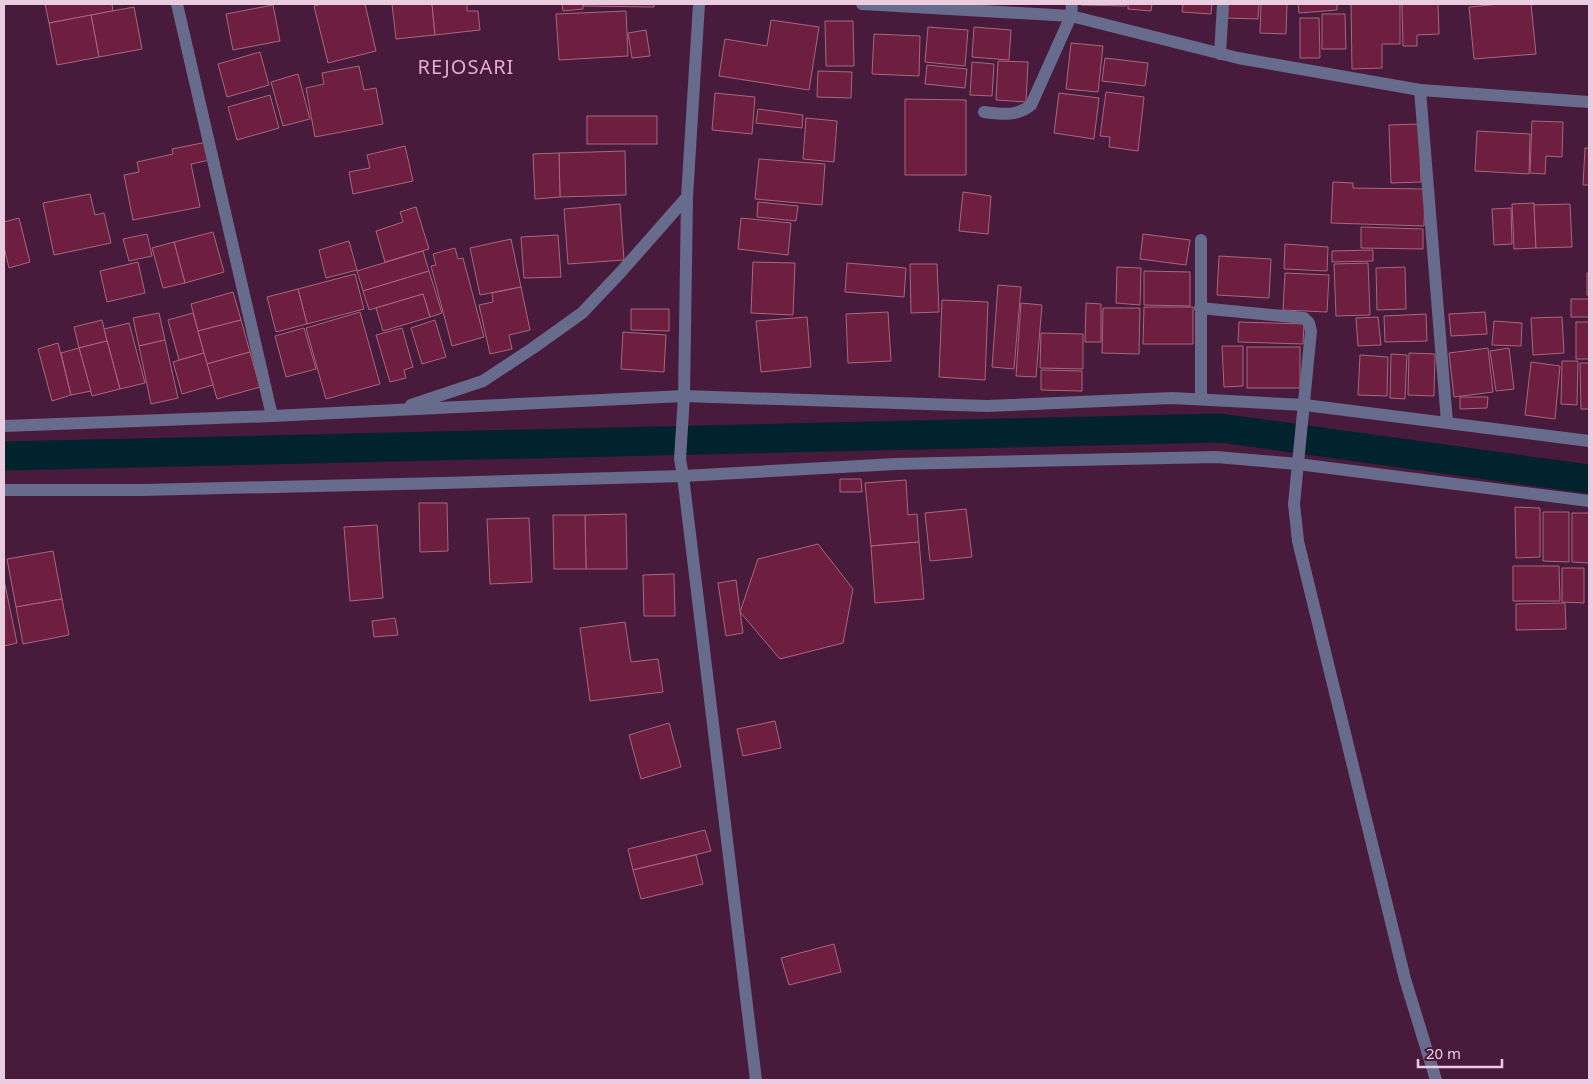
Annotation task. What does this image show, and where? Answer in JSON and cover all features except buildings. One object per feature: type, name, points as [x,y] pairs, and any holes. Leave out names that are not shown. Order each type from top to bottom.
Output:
[{"type":"street","points":[[177,4],[272,416]]},
{"type":"street","points":[[699,4],[687,197],[684,396],[680,459],[756,1080]]},
{"type":"street","points":[[862,4],[1072,10],[1220,54],[1420,90],[1589,102]]},
{"type":"street","points":[[1220,54],[1223,4]]},
{"type":"street","points":[[984,112],[1014,114],[1031,105],[1072,10]]},
{"type":"street","points":[[1420,90],[1447,422]]},
{"type":"street","points":[[395,410],[483,381],[582,313],[687,197]]},
{"type":"street","points":[[1201,240],[1201,399]]},
{"type":"street","points":[[1200,308],[1304,318],[1309,324],[1311,331],[1305,405],[1294,504],[1298,541],[1405,979],[1436,1080]]},
{"type":"street","points":[[4,426],[272,416],[684,396],[986,406],[1172,398],[1305,405],[1589,441]]},
{"type":"street","points":[[4,490],[153,490],[444,483],[683,476],[895,464],[1216,457],[1299,459],[1589,501]]},
{"type":"waterway","points":[[4,456],[1220,428],[1589,479]]},
{"type":"district","name":"REJOSARI","points":[[466,67]]}]
